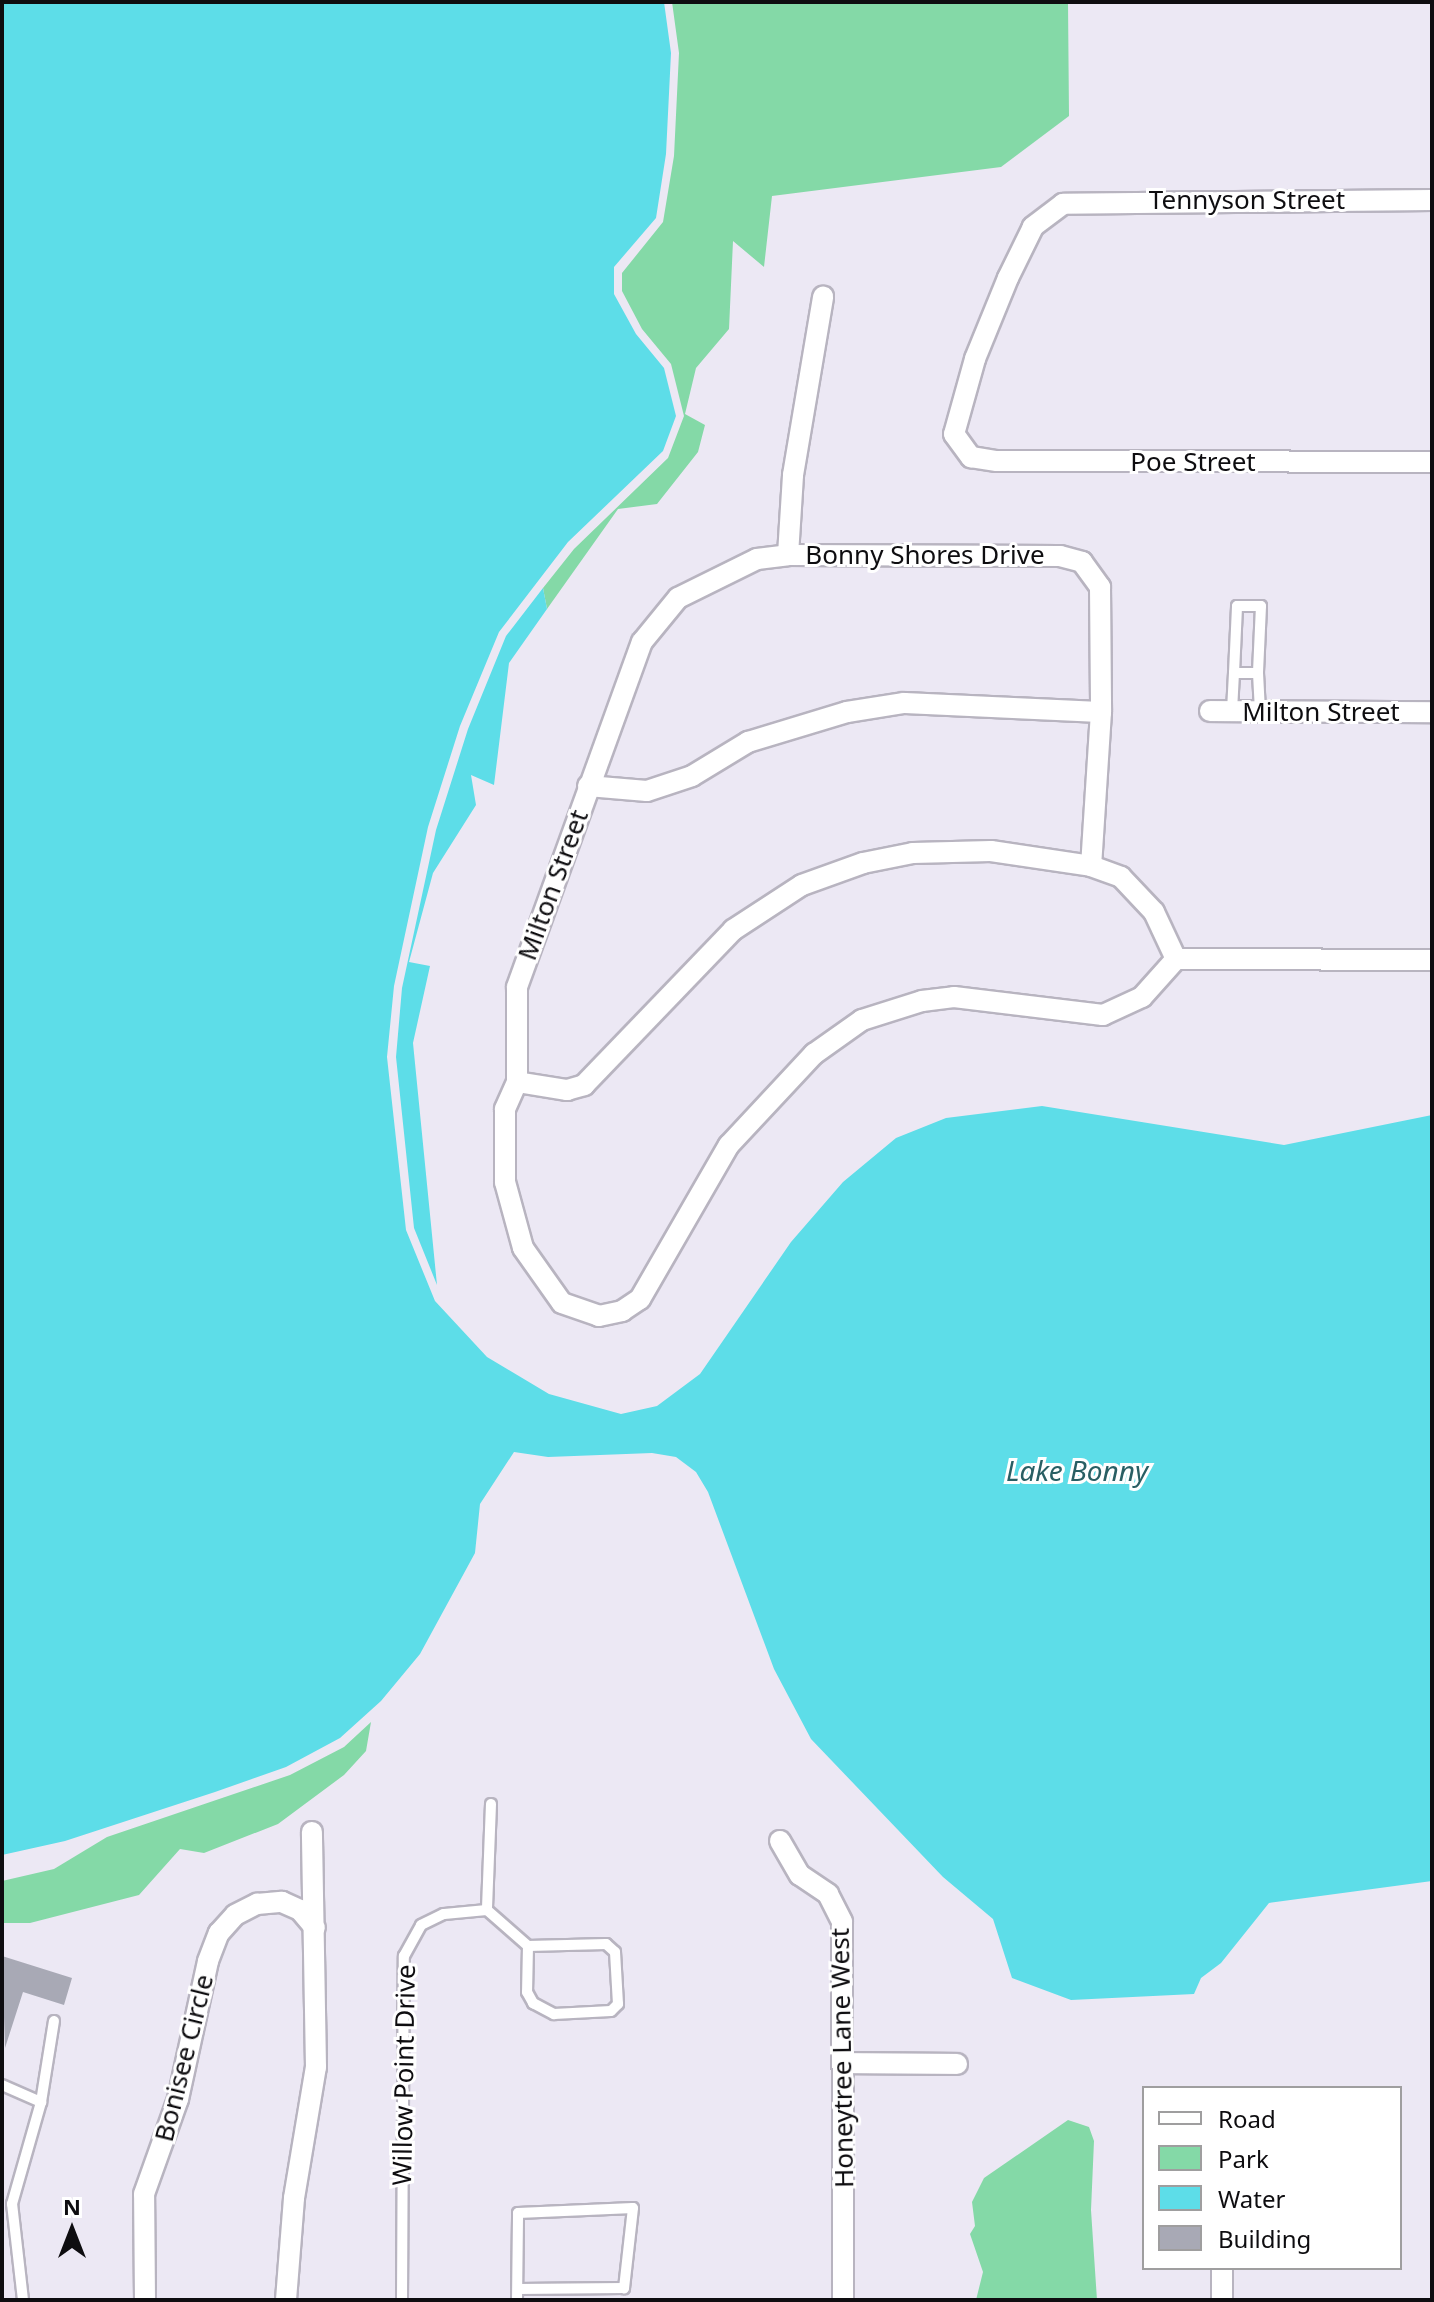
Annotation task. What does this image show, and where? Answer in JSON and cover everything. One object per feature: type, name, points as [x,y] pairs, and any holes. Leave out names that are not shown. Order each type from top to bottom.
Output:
[{"type":"street","name":"Tennyson Street","points":[[959,446],[956,421],[1008,278],[1033,227],[1063,204],[1432,200]]},
{"type":"street","points":[[788,555],[793,475],[823,297]]},
{"type":"street","name":"Poe Street","points":[[959,446],[971,457],[997,461],[1432,462]]},
{"type":"street","name":"Bonny Shores Drive","points":[[588,786],[637,652],[659,620],[704,581],[757,559],[788,555],[1060,556],[1082,562],[1100,587],[1101,712],[1091,866]]},
{"type":"street","name":"Milton Street","points":[[517,1082],[517,987],[588,786],[647,791],[692,776],[760,737],[847,712],[904,703],[1101,712]]},
{"type":"street","name":"Milton Street","points":[[1210,711],[1432,712]]},
{"type":"street","points":[[1176,959],[1154,912],[1137,892],[1121,877],[1091,866],[956,850],[863,863],[802,885],[705,955],[584,1085],[567,1090],[517,1082],[505,1109],[505,1168],[523,1248],[545,1284],[579,1312],[599,1316],[622,1311],[640,1299],[729,1145],[836,1036],[888,1010],[954,997],[1103,1015],[1142,997],[1176,959],[1432,960]]},
{"type":"street","points":[[286,2300],[294,2198],[316,2067],[312,1832]]},
{"type":"street","name":"Honeytree Lane West","points":[[780,1841],[800,1875],[828,1894],[842,1922],[843,2300]]},
{"type":"street","name":"Bonisee Circle","points":[[145,2300],[144,2194],[178,2099],[208,1961],[219,1933],[235,1915],[257,1904],[282,1902],[300,1910],[315,1928]]},
{"type":"street","points":[[843,2063],[957,2064]]},
{"type":"street","points":[[1222,2270],[1222,2300]]},
{"type":"lane","points":[[1232,711],[1237,606],[1261,606],[1260,712]]},
{"type":"lane","points":[[1234,673],[1258,673]]},
{"type":"lane","points":[[491,1804],[487,1910],[528,1946],[606,1944],[615,1952],[618,2004],[611,2011],[554,2014],[533,2003],[527,1992],[528,1946]]},
{"type":"lane","name":"Willow Point Drive","points":[[402,2300],[404,1956],[421,1925],[444,1914],[487,1910]]},
{"type":"lane","points":[[23,2300],[7,2210],[41,2102],[54,2021]]},
{"type":"lane","points":[[2,2085],[41,2102]]},
{"type":"lane","points":[[633,2208],[624,2288],[518,2295],[518,2213],[633,2208]]},
{"type":"green space","points":[[672,2],[1068,2],[1069,116],[1001,167],[772,196],[764,267],[733,241],[729,329],[696,368],[685,414],[705,425],[698,452],[657,504],[618,509],[547,609],[543,588],[574,549],[668,458],[684,416],[671,364],[642,329],[622,291],[622,273],[663,222],[674,156],[679,53]]},
{"type":"green space","points":[[371,1722],[366,1751],[344,1775],[278,1824],[204,1853],[180,1849],[139,1895],[30,1923],[2,1923],[2,1881],[54,1869],[107,1837],[290,1775],[344,1747]]},
{"type":"green space","points":[[1068,2120],[1089,2127],[1094,2141],[1091,2210],[1097,2300],[976,2300],[983,2272],[970,2234],[975,2226],[972,2202],[984,2178]]},
{"type":"water","name":"Lake Bonny","points":[[2,2],[664,2],[671,53],[666,154],[656,218],[614,267],[614,294],[636,334],[664,368],[676,416],[663,451],[568,542],[499,632],[460,726],[428,827],[394,986],[387,1057],[406,1230],[435,1301],[487,1357],[549,1394],[621,1414],[657,1406],[700,1374],[791,1242],[843,1182],[896,1138],[946,1118],[1042,1106],[1284,1145],[1432,1115],[1432,1881],[1269,1903],[1221,1963],[1201,1978],[1194,1994],[1071,2000],[1012,1978],[993,1919],[943,1877],[811,1739],[774,1669],[708,1492],[696,1472],[676,1457],[652,1453],[548,1457],[514,1452],[480,1504],[475,1553],[420,1654],[381,1701],[340,1738],[286,1767],[215,1792],[65,1841],[2,1855]]},
{"type":"water","points":[[543,588],[547,609],[509,663],[494,785],[471,775],[476,805],[433,873],[409,962],[430,966],[413,1043],[437,1285],[414,1228],[396,1057],[402,988],[436,830],[468,729],[506,636]]},
{"type":"building","points":[[2,1956],[72,1978],[64,2005],[23,1992],[5,2048]]}]
